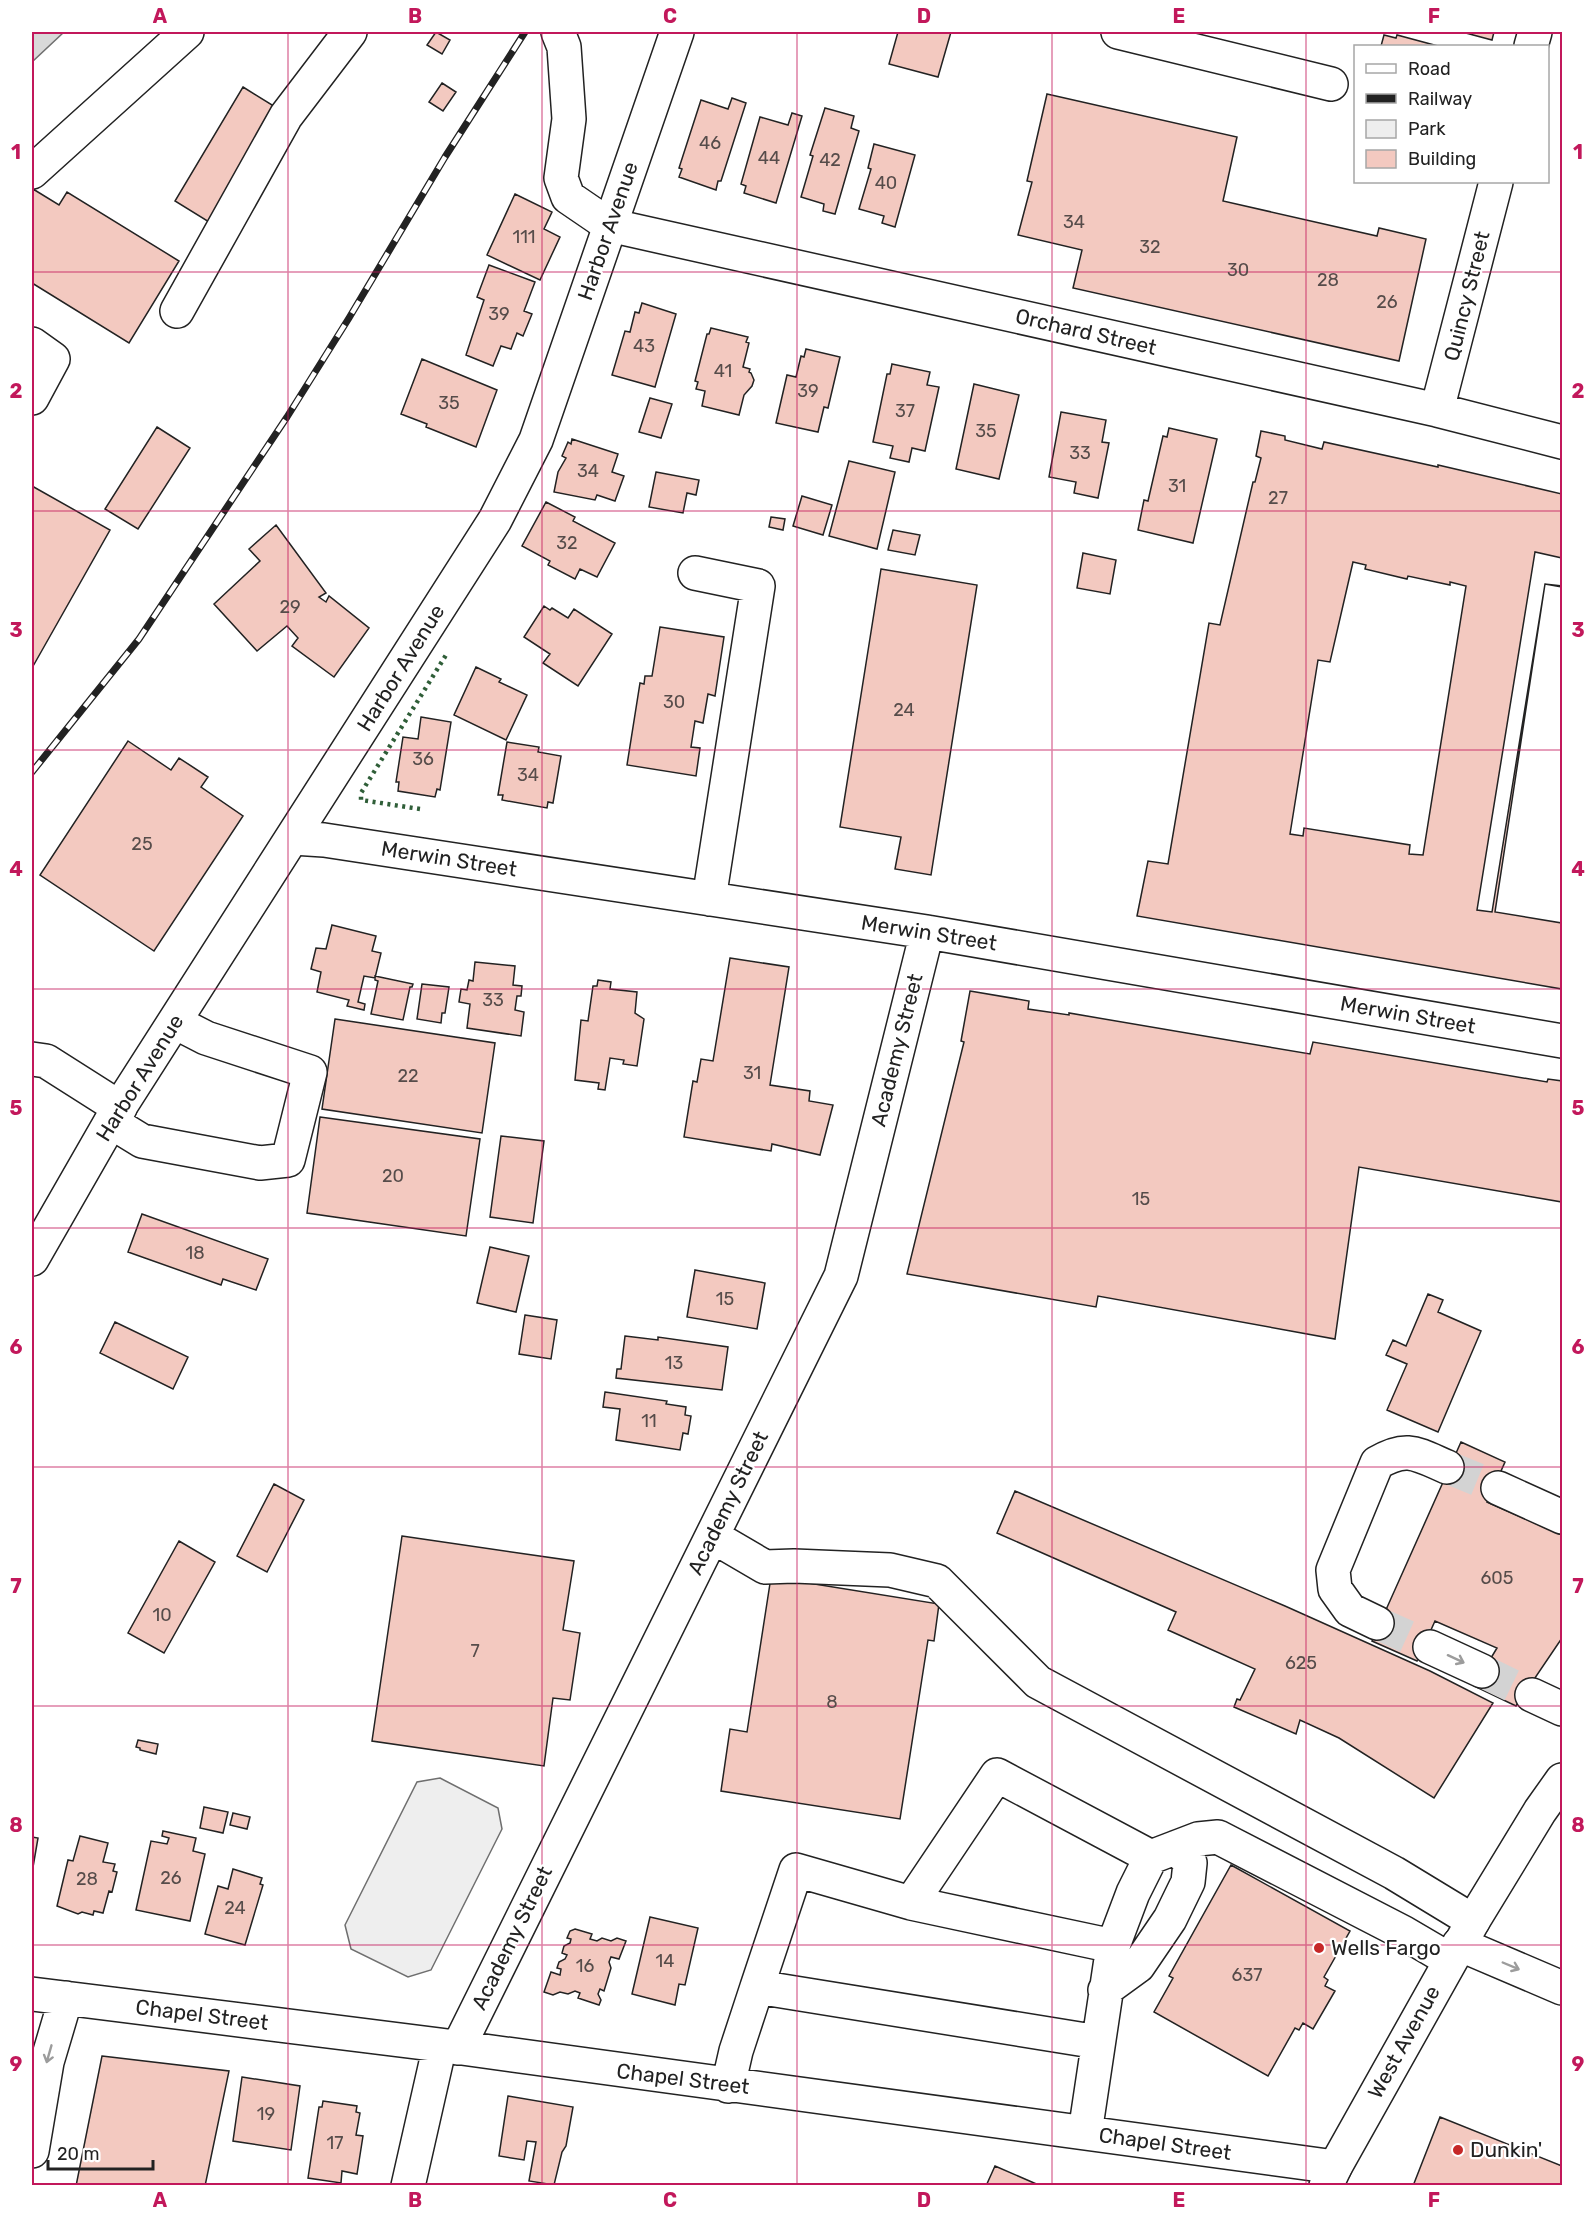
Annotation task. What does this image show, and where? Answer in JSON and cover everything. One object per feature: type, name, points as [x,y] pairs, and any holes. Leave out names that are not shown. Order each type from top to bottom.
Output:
[{"type":"street","points":[[32,172],[187,32]]},
{"type":"street","points":[[177,311],[286,116],[350,32]]},
{"type":"street","points":[[558,32],[564,47],[569,119],[561,178],[568,197],[609,225]]},
{"type":"street","name":"Harbor Avenue","points":[[32,1259],[115,1115],[495,520],[536,440],[677,32]]},
{"type":"street","points":[[1118,32],[1331,84]]},
{"type":"street","name":"Quincy Street","points":[[1437,410],[1496,183]]},
{"type":"street","name":"Orchard Street","points":[[609,225],[1437,410],[1563,442]]},
{"type":"street","points":[[32,344],[53,359],[32,398]]},
{"type":"street","points":[[695,573],[758,586],[709,899]]},
{"type":"street","name":"Merwin Street","points":[[293,838],[324,840],[927,932],[1563,1041]]},
{"type":"street","name":"Academy Street","points":[[408,2186],[449,2047],[712,1536],[840,1276],[927,932]]},
{"type":"street","points":[[32,1059],[46,1061],[115,1115],[142,1141],[260,1163],[288,1160],[310,1072],[206,1038],[175,1022]]},
{"type":"street","points":[[1377,1623],[1350,1610],[1335,1589],[1334,1570],[1377,1462],[1393,1453],[1413,1453],[1447,1467]]},
{"type":"street","points":[[1498,1488],[1563,1517]]},
{"type":"street","points":[[712,1536],[765,1567],[890,1570],[937,1581],[1038,1682],[1394,1873],[1460,1942]]},
{"type":"street","points":[[1430,1647],[1482,1671]]},
{"type":"street","points":[[1532,1695],[1563,1709]]},
{"type":"street","points":[[912,1903],[997,1775],[1190,1863],[1188,1882],[1170,1919],[1138,1966],[1105,1990]]},
{"type":"street","name":"West Avenue","points":[[1331,2176],[1460,1942],[1540,1811],[1563,1780]]},
{"type":"street","points":[[1084,2133],[1113,1946],[1133,1893],[1164,1852],[1198,1839],[1218,1837],[1404,1933],[1460,1942],[1563,1988]]},
{"type":"street","points":[[728,2086],[736,2051],[796,1870],[912,1903],[1113,1946]]},
{"type":"street","points":[[757,1987],[1098,2042]]},
{"type":"street","name":"Chapel Street","points":[[32,1994],[449,2047],[1084,2133],[1331,2176]]},
{"type":"street","points":[[32,2151],[47,2062],[66,1998]]},
{"type":"green space","points":[[440,1778],[498,1808],[502,1829],[431,1970],[408,1977],[351,1949],[345,1925],[417,1782]]},
{"type":"shaded area","points":[[32,32],[64,32],[32,62]]},
{"type":"building","points":[[436,32],[450,40],[442,54],[427,45]]},
{"type":"building","points":[[898,32],[951,32],[938,77],[889,64]]},
{"type":"building","points":[[1462,32],[1494,32],[1492,40]]},
{"type":"building","points":[[1384,35],[1396,38],[1397,35],[1434,45],[1381,45]]},
{"type":"building","points":[[442,83],[456,92],[443,111],[429,102]]},
{"type":"building","points":[[243,87],[277,108],[209,222],[175,201]]},
{"type":"building","points":[[1047,94],[1237,137],[1223,201],[1377,236],[1379,228],[1426,239],[1399,361],[1073,288],[1082,250],[1018,235],[1032,182],[1027,181]]},
{"type":"building","points":[[732,98],[746,103],[716,190],[679,177],[682,169],[679,168],[701,100],[728,109]]},
{"type":"building","points":[[825,108],[854,116],[851,128],[859,131],[835,214],[823,211],[824,204],[801,197],[813,156],[810,155]]},
{"type":"building","points":[[792,113],[802,116],[776,203],[744,193],[746,186],[741,184],[760,117],[788,125]]},
{"type":"building","points":[[874,144],[915,155],[895,227],[882,223],[884,216],[859,209],[871,169],[868,168]]},
{"type":"building","points":[[33,189],[59,205],[67,192],[179,261],[129,343],[32,283]]},
{"type":"building","points":[[515,194],[552,212],[544,229],[560,237],[540,280],[487,255]]},
{"type":"building","points":[[489,265],[535,282],[524,311],[532,314],[523,336],[517,333],[511,349],[501,346],[493,366],[466,355],[484,300],[477,297]]},
{"type":"building","points":[[642,303],[676,314],[655,387],[612,375],[625,331],[630,332],[635,312],[639,313]]},
{"type":"building","points":[[711,328],[748,337],[746,342],[749,343],[743,367],[750,369],[749,372],[754,380],[744,395],[739,415],[702,406],[705,391],[696,389],[698,382],[695,381],[707,334]]},
{"type":"building","points":[[806,349],[840,357],[828,408],[824,407],[818,432],[776,423],[787,375],[796,377],[801,356],[804,357]]},
{"type":"building","points":[[422,359],[497,390],[476,447],[426,427],[427,424],[401,414]]},
{"type":"building","points":[[892,364],[930,372],[927,385],[939,387],[925,451],[912,448],[909,462],[890,458],[893,446],[873,442],[887,374],[890,374]]},
{"type":"building","points":[[974,384],[1019,395],[999,479],[956,469]]},
{"type":"building","points":[[650,398],[672,404],[661,438],[639,432]]},
{"type":"building","points":[[1061,412],[1106,420],[1102,442],[1109,443],[1098,498],[1074,493],[1076,482],[1049,477]]},
{"type":"building","points":[[157,427],[190,448],[138,529],[105,509]]},
{"type":"building","points":[[1169,428],[1217,439],[1193,543],[1138,530],[1144,500],[1148,501],[1163,436],[1167,437]]},
{"type":"building","points":[[1261,431],[1285,436],[1285,440],[1322,449],[1324,442],[1438,467],[1438,465],[1562,494],[1562,558],[1535,552],[1477,910],[1492,912],[1545,584],[1562,586],[1562,989],[1137,916],[1148,861],[1168,864],[1209,623],[1220,625],[1253,482],[1255,482],[1261,458],[1256,456]],"holes":[[[1353,562],[1366,565],[1365,569],[1407,579],[1408,576],[1466,586],[1423,855],[1409,854],[1410,845],[1304,828],[1303,836],[1290,834],[1318,660],[1330,662]]]},
{"type":"building","points":[[572,439],[618,454],[612,472],[624,476],[615,501],[597,495],[595,500],[554,492],[558,472],[566,458],[562,456],[568,442],[571,444]]},
{"type":"building","points":[[849,461],[895,472],[877,549],[829,536]]},
{"type":"building","points":[[656,472],[699,480],[696,495],[687,493],[683,513],[649,507]]},
{"type":"building","points":[[32,486],[110,530],[32,668]]},
{"type":"building","points":[[802,496],[832,505],[823,535],[793,526]]},
{"type":"building","points":[[546,502],[575,517],[573,521],[615,543],[597,577],[580,569],[575,579],[548,565],[550,561],[522,546]]},
{"type":"building","points":[[771,517],[785,519],[783,530],[769,527]]},
{"type":"building","points":[[276,525],[326,593],[319,597],[326,602],[329,596],[369,628],[334,677],[292,646],[298,638],[287,626],[257,651],[214,604],[260,561],[249,549]]},
{"type":"building","points":[[893,530],[920,535],[915,555],[888,550]]},
{"type":"building","points":[[1083,553],[1116,560],[1110,594],[1077,588]]},
{"type":"building","points":[[881,569],[977,585],[931,875],[895,869],[901,837],[840,827]]},
{"type":"building","points":[[1545,584],[1562,587],[1562,923],[1495,912]]},
{"type":"building","points":[[544,606],[568,618],[574,609],[612,634],[578,686],[543,663],[550,654],[524,637]]},
{"type":"building","points":[[660,627],[724,637],[715,696],[708,694],[703,723],[695,721],[691,747],[700,748],[696,776],[627,765],[640,683],[644,684],[645,676],[652,676]]},
{"type":"building","points":[[476,667],[501,679],[499,682],[527,695],[506,740],[454,715]]},
{"type":"building","points":[[421,717],[451,722],[440,790],[437,789],[435,797],[398,791],[399,782],[396,782],[403,737],[418,739]]},
{"type":"building","points":[[128,741],[171,770],[179,758],[208,777],[201,787],[243,816],[154,951],[40,875]]},
{"type":"building","points":[[507,742],[539,747],[538,752],[561,756],[553,803],[548,802],[547,808],[502,800],[503,795],[498,795]]},
{"type":"building","points":[[332,925],[376,936],[372,951],[381,953],[375,978],[364,976],[358,1002],[365,1004],[364,1010],[347,1006],[349,1000],[317,992],[321,972],[311,969],[316,948],[326,949]]},
{"type":"building","points":[[730,958],[789,967],[770,1085],[810,1091],[809,1101],[833,1105],[820,1155],[772,1144],[771,1151],[684,1137],[693,1081],[697,1082],[701,1059],[713,1061]]},
{"type":"building","points":[[475,962],[515,966],[513,985],[522,986],[521,996],[517,996],[515,1010],[524,1012],[521,1036],[467,1028],[470,1004],[459,1002],[461,989],[467,990],[469,980],[473,981]]},
{"type":"building","points":[[375,976],[413,984],[410,987],[403,1020],[371,1014],[378,981],[375,980]]},
{"type":"building","points":[[598,980],[611,982],[610,989],[637,992],[635,1013],[644,1019],[637,1066],[623,1064],[624,1060],[610,1058],[605,1090],[598,1089],[599,1083],[575,1080],[581,1020],[588,1021],[593,986],[597,986]]},
{"type":"building","points":[[422,984],[449,987],[441,1023],[417,1019]]},
{"type":"building","points":[[970,991],[1029,1001],[1028,1009],[1069,1015],[1069,1013],[1310,1054],[1313,1042],[1547,1082],[1548,1079],[1562,1081],[1562,1202],[1359,1167],[1335,1339],[1098,1296],[1096,1307],[907,1274],[964,1042],[961,1041]]},
{"type":"building","points":[[335,1019],[495,1043],[482,1133],[322,1109]]},
{"type":"building","points":[[320,1117],[480,1139],[466,1236],[307,1213]]},
{"type":"building","points":[[501,1136],[544,1141],[533,1223],[490,1217]]},
{"type":"building","points":[[142,1214],[268,1259],[256,1290],[223,1279],[221,1285],[128,1252]]},
{"type":"building","points":[[490,1247],[529,1256],[516,1312],[477,1303]]},
{"type":"building","points":[[695,1270],[765,1283],[757,1329],[687,1317]]},
{"type":"building","points":[[1428,1294],[1443,1300],[1438,1312],[1481,1331],[1438,1432],[1387,1410],[1407,1364],[1386,1355],[1393,1340],[1406,1346]]},
{"type":"building","points":[[525,1315],[557,1320],[551,1359],[519,1354]]},
{"type":"building","points":[[115,1322],[188,1357],[173,1389],[100,1353]]},
{"type":"building","points":[[625,1336],[658,1340],[658,1337],[728,1347],[722,1390],[616,1378],[617,1369],[621,1369]]},
{"type":"building","points":[[605,1392],[667,1401],[666,1404],[686,1407],[685,1415],[691,1416],[688,1434],[683,1433],[680,1450],[616,1440],[620,1409],[603,1407]]},
{"type":"building","points":[[1461,1442],[1505,1462],[1487,1502],[1562,1535],[1562,1638],[1516,1706],[1474,1686],[1497,1648],[1435,1621],[1417,1661],[1372,1641]]},
{"type":"building","points":[[274,1484],[304,1500],[267,1572],[237,1556]]},
{"type":"building","points":[[1015,1491],[1285,1606],[1430,1671],[1493,1703],[1434,1798],[1339,1738],[1300,1720],[1296,1734],[1234,1707],[1237,1699],[1240,1700],[1255,1669],[1168,1630],[1176,1612],[997,1533]]},
{"type":"building","points":[[402,1536],[574,1561],[563,1630],[580,1633],[570,1700],[553,1698],[544,1766],[372,1741]]},
{"type":"building","points":[[179,1541],[215,1562],[164,1653],[128,1633]]},
{"type":"building","points":[[771,1577],[939,1604],[934,1641],[928,1640],[900,1819],[721,1791],[730,1729],[747,1732]]},
{"type":"building","points":[[138,1740],[158,1744],[156,1754],[136,1747]]},
{"type":"building","points":[[204,1807],[228,1812],[223,1833],[200,1828]]},
{"type":"building","points":[[233,1813],[250,1817],[247,1829],[230,1825]]},
{"type":"building","points":[[163,1831],[196,1838],[193,1851],[205,1854],[190,1921],[136,1910],[151,1841],[167,1844],[169,1838],[162,1836]]},
{"type":"building","points":[[80,1836],[108,1843],[103,1862],[115,1864],[113,1871],[117,1872],[103,1913],[94,1911],[93,1915],[82,1912],[78,1914],[57,1906],[68,1860],[73,1861]]},
{"type":"building","points":[[32,1837],[38,1838],[32,1873]]},
{"type":"building","points":[[1231,1865],[1350,1931],[1324,1977],[1328,1980],[1325,1986],[1335,1991],[1313,2029],[1303,2023],[1299,2030],[1295,2028],[1268,2076],[1154,2012],[1173,1978],[1169,1976]]},
{"type":"building","points":[[233,1869],[262,1878],[260,1884],[263,1885],[245,1945],[205,1934],[218,1886],[228,1889]]},
{"type":"building","points":[[650,1917],[698,1928],[685,1985],[679,1984],[675,2005],[632,1994]]},
{"type":"building","points":[[575,1929],[592,1934],[590,1939],[597,1941],[602,1938],[611,1941],[617,1938],[626,1941],[619,1959],[611,1957],[609,1962],[611,1968],[604,1991],[600,1989],[598,1994],[601,2000],[599,2005],[578,1998],[580,1993],[575,1991],[553,1995],[544,1992],[551,1972],[560,1975],[561,1969],[557,1968],[559,1962],[567,1955],[562,1953],[564,1946],[570,1943],[571,1939],[567,1938],[570,1931]]},
{"type":"building","points":[[102,2056],[229,2071],[205,2186],[76,2186]]},
{"type":"building","points":[[242,2077],[300,2086],[291,2150],[233,2141]]},
{"type":"building","points":[[508,2096],[573,2107],[566,2146],[562,2152],[554,2185],[529,2181],[536,2142],[527,2141],[524,2160],[499,2156]]},
{"type":"building","points":[[323,2101],[357,2106],[356,2112],[360,2113],[356,2135],[363,2136],[357,2174],[342,2171],[341,2183],[308,2178],[319,2107],[322,2107]]},
{"type":"building","points":[[1440,2117],[1562,2166],[1562,2186],[1413,2186]]},
{"type":"building","points":[[995,2166],[1041,2186],[986,2186]]},
{"type":"tunnel","points":[[1447,1467],[1498,1488]]},
{"type":"tunnel","points":[[1377,1623],[1430,1647]]},
{"type":"tunnel","points":[[1482,1671],[1532,1695]]},
{"type":"railway","points":[[32,772],[139,639],[287,417],[445,157],[525,32]]},
{"type":"hedge","points":[[420,809],[361,800],[361,793],[446,655]]},
{"type":"place","name":"Wells Fargo","points":[[1319,1948]]},
{"type":"place","name":"Dunkin'","points":[[1458,2150]]}]
